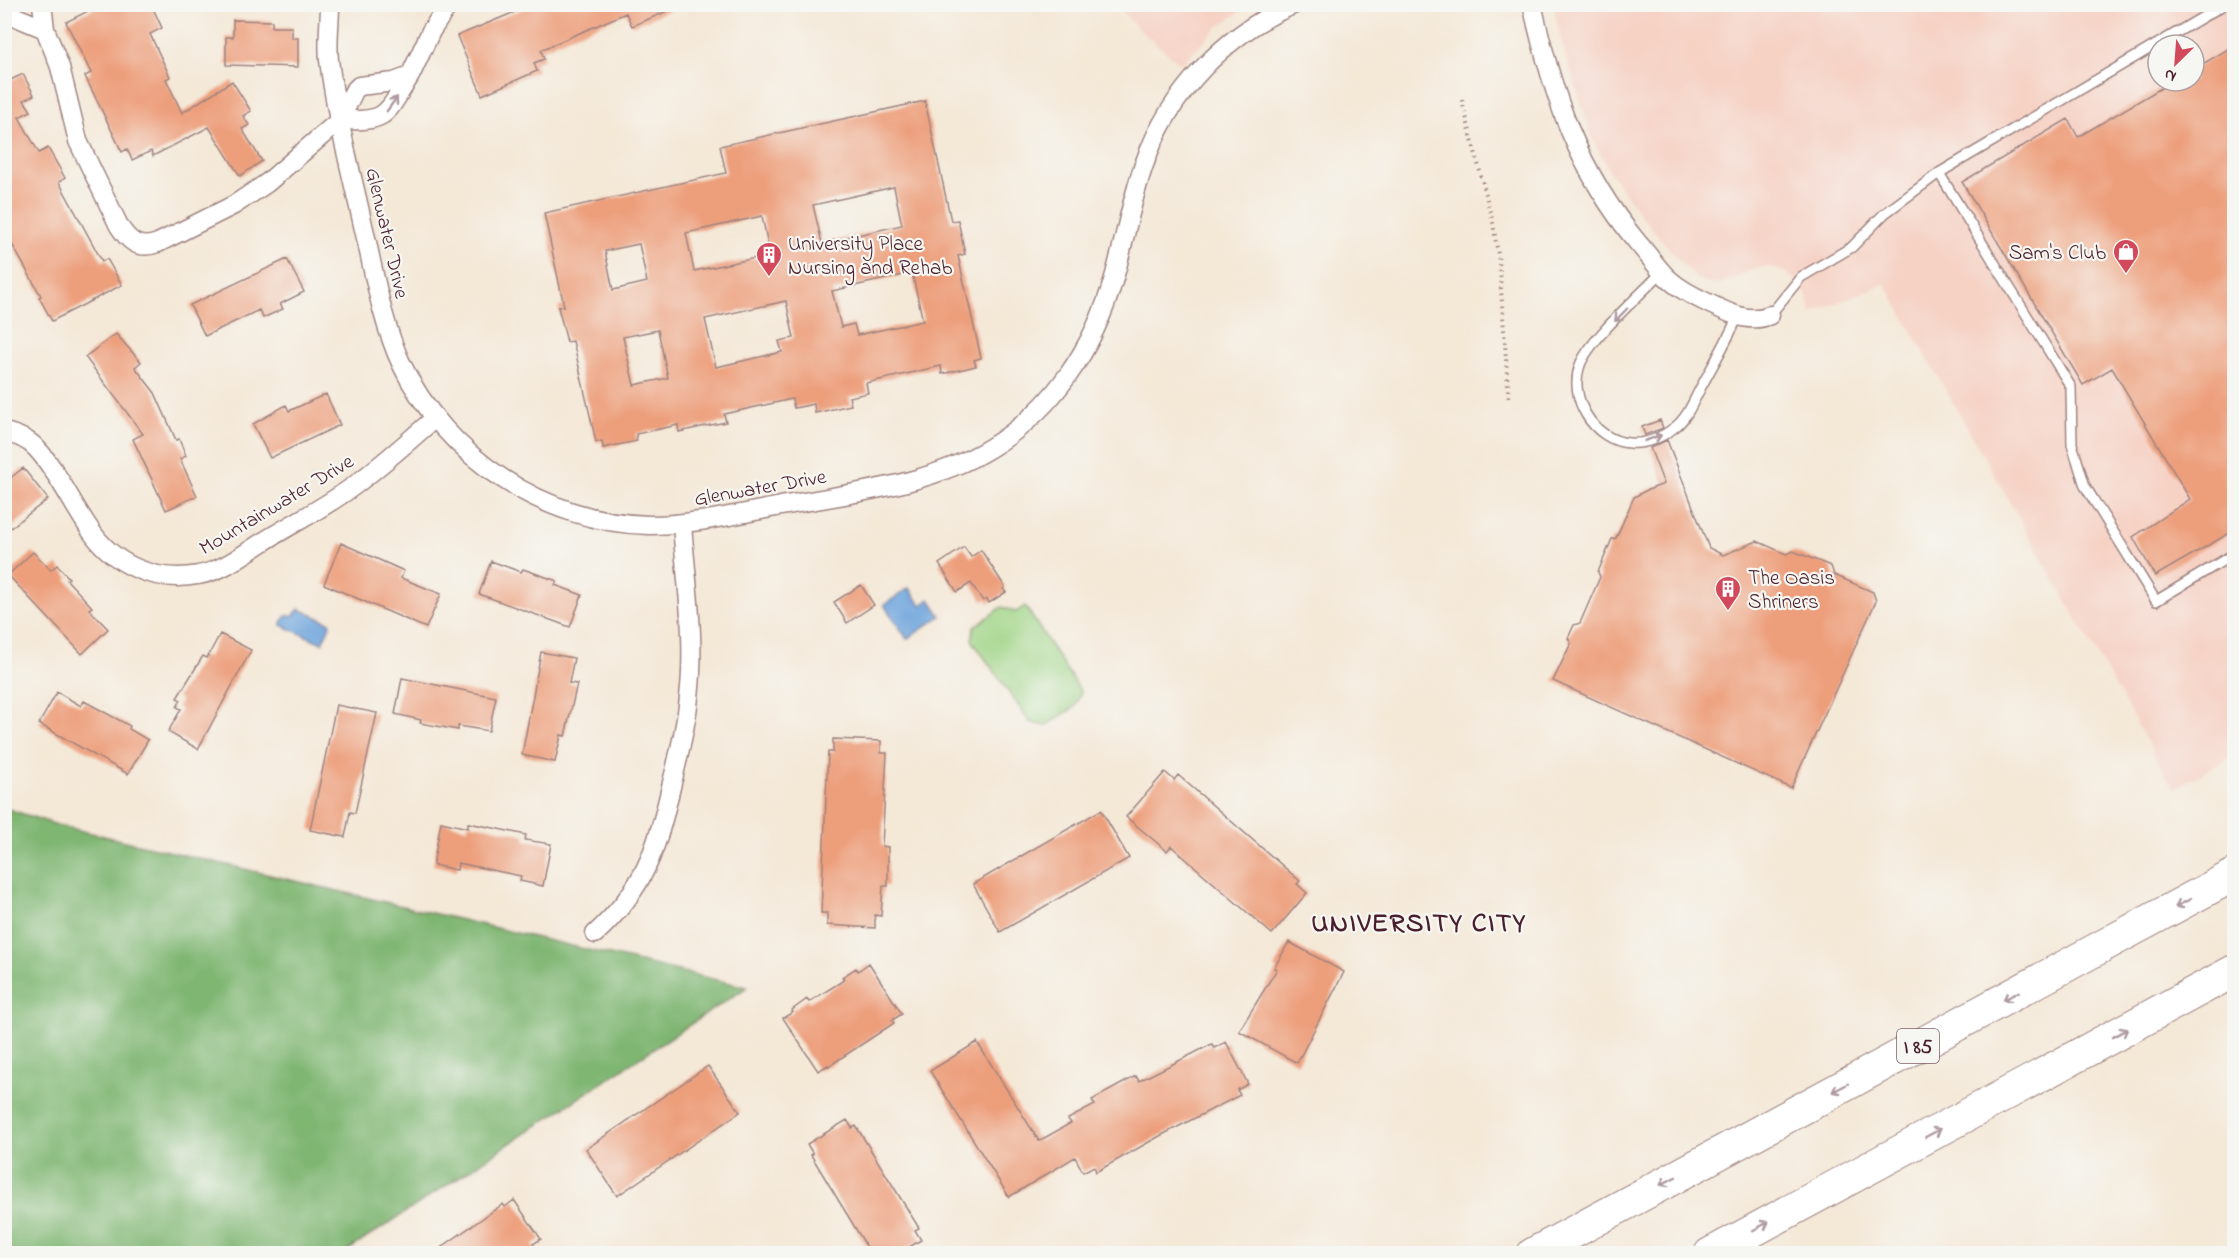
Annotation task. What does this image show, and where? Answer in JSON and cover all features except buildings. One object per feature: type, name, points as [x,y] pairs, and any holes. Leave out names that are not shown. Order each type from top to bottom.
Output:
[{"type":"highway","name":"I 85","points":[[1533,1254],[2235,875]]},
{"type":"highway","points":[[1710,1254],[2235,971]]},
{"type":"street","points":[[42,4],[45,29],[60,67],[78,141],[119,226],[128,239],[139,245],[158,243],[251,195],[340,120],[354,91],[359,86],[393,82],[410,76]]},
{"type":"street","name":"Glenwater Drive","points":[[330,4],[329,60],[340,120],[382,307],[394,347],[417,393],[435,418],[463,448],[491,471],[517,488],[550,503],[606,521],[647,525],[682,524],[920,478],[980,454],[1002,441],[1029,419],[1065,380],[1092,337],[1113,283],[1145,161],[1168,114],[1194,80],[1223,50],[1261,20],[1295,4]]},
{"type":"street","points":[[340,120],[369,121],[381,116],[389,108],[410,76],[431,31],[449,4]]},
{"type":"street","points":[[1532,4],[1557,98],[1580,155],[1609,205],[1661,273],[1701,300],[1738,316],[1758,319],[1770,315]]},
{"type":"street","points":[[4,12],[45,29]]},
{"type":"street","name":"Mountainwater Drive","points":[[4,432],[18,436],[35,447],[90,530],[116,559],[130,567],[152,574],[198,576],[223,567],[339,496],[369,475],[435,418]]},
{"type":"street","points":[[595,934],[626,902],[648,867],[660,834],[683,731],[689,697],[691,659],[682,524]]},
{"type":"lane","points":[[1770,315],[1801,278],[1852,247],[1884,214],[1939,173],[2224,4]]},
{"type":"lane","points":[[1939,173],[2071,387],[2072,444],[2085,486],[2156,601],[2235,554]]},
{"type":"lane","points":[[1661,273],[1594,342],[1580,366],[1577,386],[1581,405],[1585,414],[1608,437],[1617,441],[1637,443],[1657,438],[1680,423],[1738,316]]},
{"type":"path","points":[[1462,100],[1493,223],[1499,261],[1509,401]]},
{"type":"shaded area","points":[[1117,5],[1250,5],[1219,26],[1181,64],[1136,27]]},
{"type":"shaded area","points":[[1553,5],[2234,5],[2234,756],[2174,789],[1885,284],[1811,313],[1808,299],[1801,285],[1789,275],[1775,268],[1753,269],[1714,285],[1697,279],[1639,213],[1610,172],[1592,138],[1563,47]]},
{"type":"green space","points":[[1025,606],[1081,692],[1075,707],[1045,726],[1030,722],[972,640],[974,627],[1002,607],[1016,612]]},
{"type":"green space","points":[[5,808],[57,825],[747,987],[344,1253],[5,1253]]},
{"type":"water","points":[[909,588],[921,605],[930,599],[941,616],[907,639],[884,605]]},
{"type":"water","points":[[299,609],[331,623],[322,643],[281,625],[286,615],[293,616]]},
{"type":"place","name":"Sam's Club","points":[[2126,275]]},
{"type":"place","name":"University Place Nursing and Rehab","points":[[769,278]]},
{"type":"place","name":"The Oasis Shriners","points":[[1728,612]]},
{"type":"district","name":"UNIVERSITY CITY","points":[[1419,922]]}]
